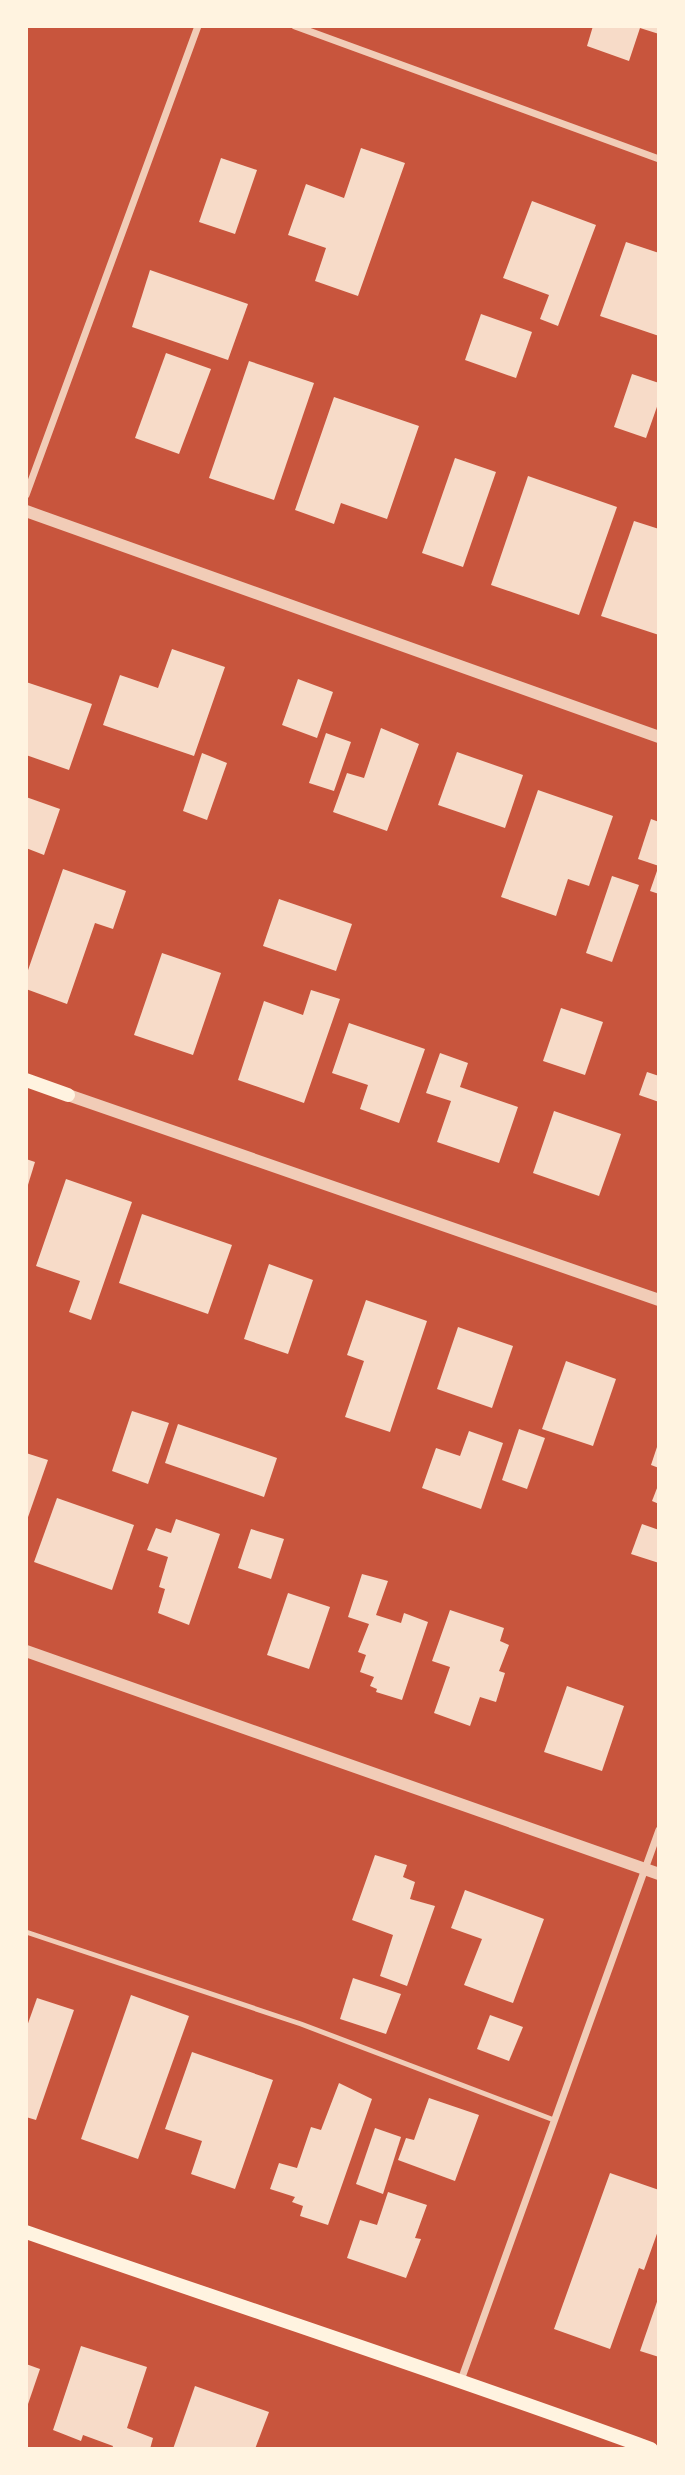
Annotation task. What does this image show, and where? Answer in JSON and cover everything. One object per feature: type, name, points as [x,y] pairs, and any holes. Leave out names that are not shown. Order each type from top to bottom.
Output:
[{"type":"main road","points":[[26,1080],[68,1095]]},
{"type":"main road","points":[[26,2232],[461,2379],[651,2449]]},
{"type":"street","points":[[26,495],[198,26]]},
{"type":"street","points":[[295,26],[659,159]]},
{"type":"street","points":[[26,511],[659,737]]},
{"type":"street","points":[[68,1095],[659,1300]]},
{"type":"street","points":[[26,1651],[659,1874]]},
{"type":"street","points":[[461,2379],[659,1830]]},
{"type":"lane","points":[[26,1932],[302,2024],[554,2120]]},
{"type":"building","points":[[593,26],[659,26],[659,34],[640,28],[629,61],[587,46]]},
{"type":"building","points":[[361,148],[405,163],[358,296],[315,281],[326,248],[288,235],[306,184],[344,198]]},
{"type":"building","points":[[221,158],[257,170],[235,234],[199,222]]},
{"type":"building","points":[[532,201],[596,225],[558,326],[540,319],[549,295],[503,278]]},
{"type":"building","points":[[626,242],[659,253],[659,336],[600,316]]},
{"type":"building","points":[[150,270],[248,304],[228,360],[132,327]]},
{"type":"building","points":[[481,314],[532,332],[516,378],[465,360]]},
{"type":"building","points":[[166,353],[211,369],[179,454],[135,438]]},
{"type":"building","points":[[249,361],[314,383],[274,500],[209,478]]},
{"type":"building","points":[[632,374],[659,383],[659,401],[646,438],[614,427]]},
{"type":"building","points":[[334,397],[419,426],[387,519],[341,503],[334,524],[295,510]]},
{"type":"building","points":[[455,458],[496,472],[463,567],[422,553]]},
{"type":"building","points":[[528,476],[617,507],[579,615],[491,585]]},
{"type":"building","points":[[634,521],[659,529],[659,635],[601,616]]},
{"type":"building","points":[[172,649],[225,667],[194,756],[103,725],[120,675],[158,688]]},
{"type":"building","points":[[298,679],[333,692],[317,738],[282,725]]},
{"type":"building","points":[[26,682],[92,704],[69,770],[26,755]]},
{"type":"building","points":[[381,728],[419,744],[387,831],[333,812],[347,773],[364,778]]},
{"type":"building","points":[[326,733],[351,742],[334,791],[309,783]]},
{"type":"building","points":[[457,752],[523,775],[505,828],[438,805]]},
{"type":"building","points":[[202,753],[227,763],[207,820],[183,811]]},
{"type":"building","points":[[538,790],[613,816],[589,886],[568,879],[556,916],[501,897]]},
{"type":"building","points":[[26,797],[60,809],[44,855],[26,848]]},
{"type":"building","points":[[651,819],[659,822],[659,866],[638,859]]},
{"type":"building","points":[[659,868],[659,894],[650,891]]},
{"type":"building","points":[[63,869],[126,891],[113,929],[95,923],[67,1004],[26,989],[26,976]]},
{"type":"building","points":[[612,876],[639,885],[612,962],[586,953]]},
{"type":"building","points":[[279,899],[352,924],[336,971],[263,946]]},
{"type":"building","points":[[162,953],[221,973],[193,1055],[134,1035]]},
{"type":"building","points":[[311,990],[340,999],[304,1103],[238,1080],[264,1001],[303,1015]]},
{"type":"building","points":[[561,1008],[603,1022],[585,1075],[543,1061]]},
{"type":"building","points":[[349,1023],[425,1049],[399,1123],[360,1109],[368,1085],[332,1073]]},
{"type":"building","points":[[440,1053],[468,1063],[460,1087],[518,1107],[499,1163],[437,1142],[451,1101],[426,1093]]},
{"type":"building","points":[[647,1072],[659,1076],[659,1102],[639,1095]]},
{"type":"building","points":[[554,1111],[621,1134],[599,1196],[533,1173]]},
{"type":"building","points":[[26,1159],[35,1162],[27,1188],[26,1188]]},
{"type":"building","points":[[66,1179],[132,1202],[91,1320],[69,1312],[80,1281],[36,1266]]},
{"type":"building","points":[[142,1214],[232,1245],[208,1314],[119,1283]]},
{"type":"building","points":[[269,1264],[313,1280],[288,1354],[244,1339]]},
{"type":"building","points":[[366,1300],[427,1321],[390,1432],[345,1417],[364,1361],[347,1355]]},
{"type":"building","points":[[458,1327],[513,1346],[492,1408],[437,1389]]},
{"type":"building","points":[[566,1361],[616,1379],[593,1446],[542,1429]]},
{"type":"building","points":[[132,1411],[169,1423],[148,1484],[112,1471]]},
{"type":"building","points":[[178,1424],[277,1458],[264,1497],[165,1463]]},
{"type":"building","points":[[519,1429],[545,1438],[527,1489],[502,1480]]},
{"type":"building","points":[[469,1431],[503,1443],[481,1509],[422,1488],[436,1448],[460,1456]]},
{"type":"building","points":[[659,1444],[659,1468],[651,1465]]},
{"type":"building","points":[[26,1453],[48,1460],[27,1520],[26,1520]]},
{"type":"building","points":[[659,1483],[659,1504],[652,1501]]},
{"type":"building","points":[[57,1498],[134,1525],[112,1590],[34,1562]]},
{"type":"building","points":[[176,1519],[220,1534],[189,1625],[158,1613],[165,1589],[159,1587],[168,1557],[147,1550],[156,1528],[171,1533]]},
{"type":"building","points":[[642,1524],[659,1530],[659,1563],[631,1554]]},
{"type":"building","points":[[251,1529],[284,1539],[271,1579],[238,1568]]},
{"type":"building","points":[[362,1574],[388,1581],[376,1615],[401,1623],[404,1613],[428,1622],[402,1700],[376,1692],[377,1689],[370,1686],[374,1677],[360,1672],[366,1655],[358,1652],[369,1624],[348,1617]]},
{"type":"building","points":[[288,1593],[330,1607],[309,1669],[267,1655]]},
{"type":"building","points":[[450,1610],[504,1628],[500,1641],[509,1645],[499,1671],[505,1673],[496,1702],[480,1697],[470,1726],[434,1713],[450,1667],[432,1661]]},
{"type":"building","points":[[567,1686],[624,1706],[602,1771],[544,1752]]},
{"type":"building","points":[[375,1855],[407,1865],[403,1877],[415,1882],[410,1899],[435,1906],[407,1986],[380,1976],[393,1935],[352,1920]]},
{"type":"building","points":[[465,1890],[544,1919],[513,2003],[464,1985],[482,1939],[451,1928]]},
{"type":"building","points":[[353,1978],[401,1994],[386,2034],[340,2019]]},
{"type":"building","points":[[131,1995],[189,2016],[138,2159],[81,2139]]},
{"type":"building","points":[[37,1998],[74,2010],[36,2120],[26,2117],[26,2029]]},
{"type":"building","points":[[490,2015],[523,2027],[509,2061],[477,2049]]},
{"type":"building","points":[[192,2052],[273,2080],[235,2189],[191,2174],[202,2141],[165,2129]]},
{"type":"building","points":[[339,2083],[372,2099],[328,2225],[300,2216],[303,2206],[292,2202],[295,2197],[270,2189],[279,2163],[297,2168],[311,2127],[321,2130]]},
{"type":"building","points":[[429,2098],[479,2115],[455,2181],[398,2160],[406,2138],[414,2140]]},
{"type":"building","points":[[375,2128],[401,2137],[383,2194],[356,2184]]},
{"type":"building","points":[[610,2173],[659,2190],[659,2228],[644,2270],[639,2268],[610,2349],[554,2329]]},
{"type":"building","points":[[388,2192],[427,2205],[415,2238],[421,2239],[406,2278],[347,2258],[360,2220],[377,2225]]},
{"type":"building","points":[[659,2296],[659,2357],[640,2351]]},
{"type":"building","points":[[81,2346],[147,2367],[127,2428],[153,2438],[150,2449],[112,2449],[113,2446],[83,2435],[81,2441],[53,2430]]},
{"type":"building","points":[[26,2364],[40,2369],[27,2407],[26,2407]]},
{"type":"building","points":[[195,2386],[269,2412],[255,2449],[173,2449]]}]
